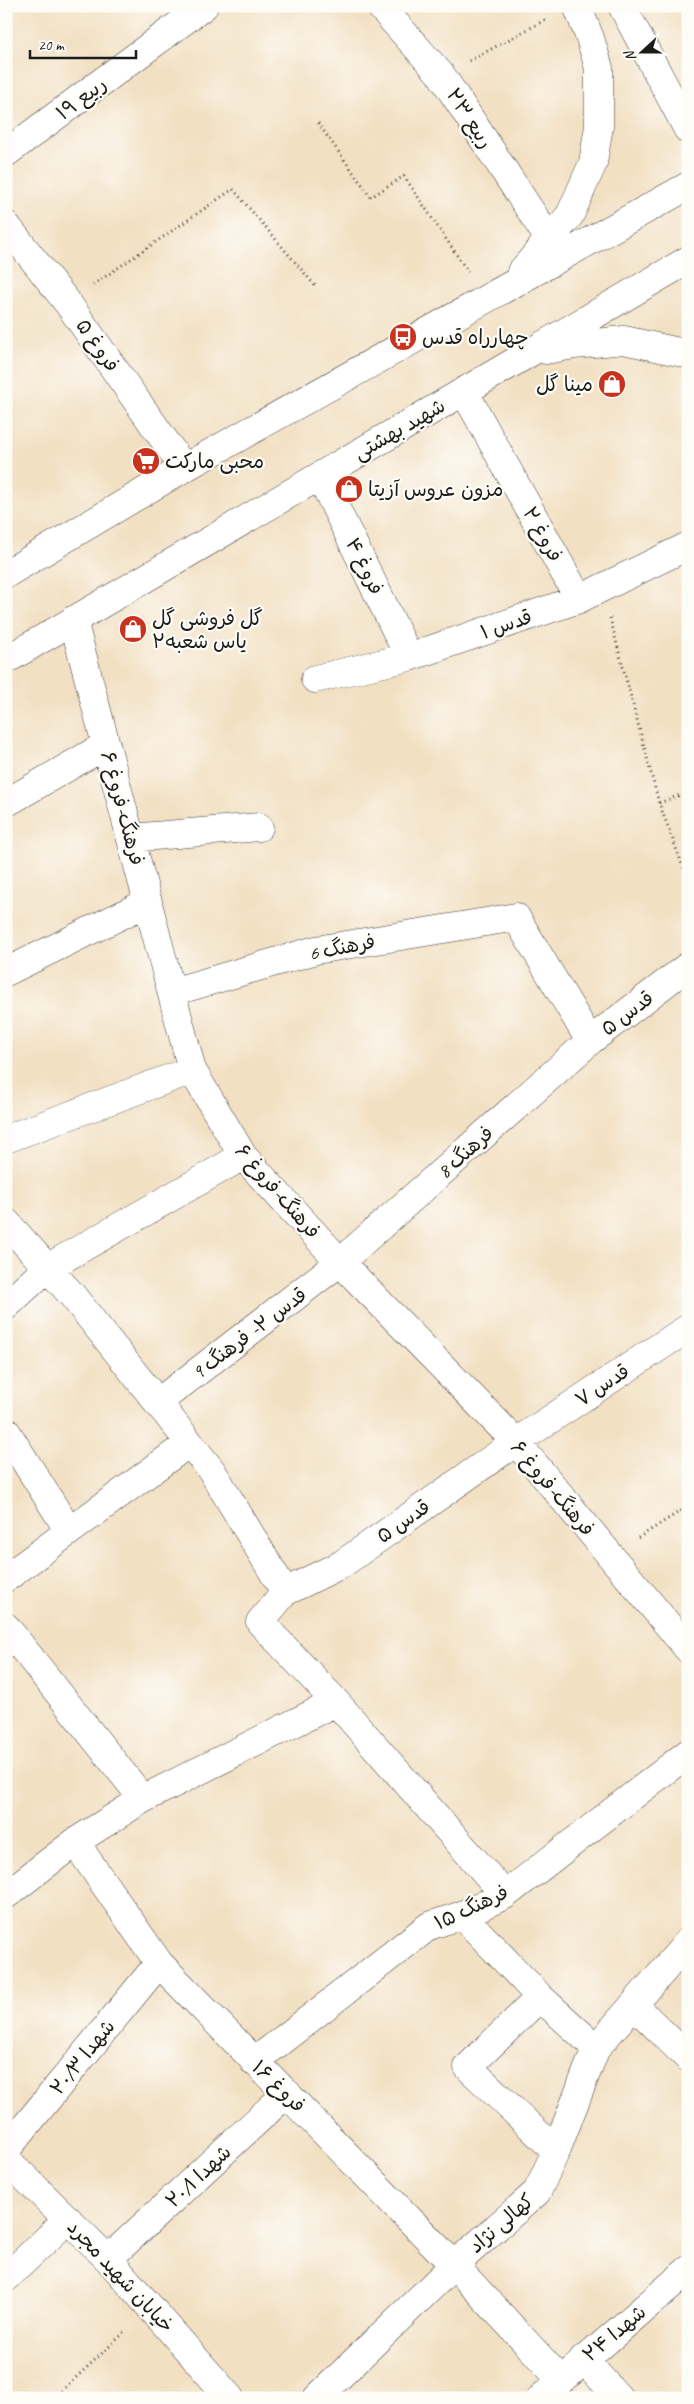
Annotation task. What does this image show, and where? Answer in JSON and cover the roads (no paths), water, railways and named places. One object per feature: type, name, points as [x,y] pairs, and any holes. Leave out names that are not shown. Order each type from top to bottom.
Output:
[{"type":"street","name":"ربیع ۱۹","points":[[6,153],[204,6]]},
{"type":"street","name":"ربیع ۲۳","points":[[380,6],[442,76],[549,239]]},
{"type":"street","points":[[622,6],[688,130]]},
{"type":"street","points":[[497,294],[570,216],[593,163],[599,126],[599,68],[590,38],[566,11]]},
{"type":"street","points":[[6,574],[184,468],[688,186]]},
{"type":"street","name":"فروغ ۵","points":[[6,225],[68,302],[184,468]]},
{"type":"street","name":"شهید بهشتی","points":[[6,660],[688,260]]},
{"type":"street","points":[[525,355],[574,344],[624,340],[688,354]]},
{"type":"street","name":"فروغ ۲","points":[[464,391],[591,594]]},
{"type":"street","name":"فروغ ۴","points":[[320,476],[409,657]]},
{"type":"street","name":"قدس ۱","points":[[315,679],[409,657],[591,594],[688,546]]},
{"type":"street","name":"فرهنگ-فروغ ۶","points":[[73,620],[192,1070],[243,1156],[340,1262],[516,1442],[688,1649]]},
{"type":"street","points":[[6,803],[106,744]]},
{"type":"street","points":[[131,838],[259,827]]},
{"type":"street","points":[[6,972],[148,902]]},
{"type":"street","name":"فرهنگ 6","points":[[172,992],[316,950],[516,917],[590,1041]]},
{"type":"street","name":"قدس ۵","points":[[590,1041],[688,966]]},
{"type":"street","name":"فرهنگ 8","points":[[340,1262],[590,1041]]},
{"type":"street","points":[[6,1139],[192,1070]]},
{"type":"street","points":[[6,1306],[47,1268],[243,1156]]},
{"type":"street","points":[[6,1222],[72,1295],[212,1471],[285,1592],[260,1622],[336,1702],[505,1895]]},
{"type":"street","name":"قدس ۲- فرهنگ 9","points":[[157,1403],[340,1262]]},
{"type":"street","name":"قدس ۷","points":[[516,1442],[688,1328]]},
{"type":"street","points":[[6,1431],[69,1531]]},
{"type":"street","name":"قدس ۵","points":[[285,1592],[342,1564],[516,1442]]},
{"type":"street","points":[[6,1578],[189,1443]]},
{"type":"street","points":[[6,1627],[143,1799]]},
{"type":"street","points":[[6,1895],[75,1842],[143,1799],[336,1702]]},
{"type":"street","name":"فرهنگ ۱۵","points":[[254,2062],[429,1926],[462,1916],[505,1895],[688,1753]]},
{"type":"street","name":"فروغ ۱۶","points":[[75,1842],[159,1963],[454,2265],[560,2379]]},
{"type":"street","points":[[462,1916],[540,1997],[596,2048]]},
{"type":"street","name":"کهالی نژاد","points":[[317,2398],[454,2265],[538,2192],[596,2048],[688,1942]]},
{"type":"street","name":"شهدا ۲۰/۳","points":[[6,2150],[159,1963]]},
{"type":"street","points":[[540,1997],[468,2066],[556,2151]]},
{"type":"street","points":[[634,2005],[688,2058]]},
{"type":"street","name":"شهدا ۲۰/۱","points":[[108,2259],[287,2093]]},
{"type":"street","name":"خیابان شهید مجرد","points":[[6,2159],[108,2259],[230,2398]]},
{"type":"street","points":[[6,2278],[68,2219]]},
{"type":"street","name":"شهدا ۲۴","points":[[541,2398],[560,2379],[688,2270]]},
{"type":"street","points":[[583,2359],[619,2398]]},
{"type":"place","name":"چهارراه قدس","points":[[403,337]]},
{"type":"place","name":"مینا گل","points":[[612,384]]},
{"type":"place","name":"محبی مارکت","points":[[146,461]]},
{"type":"place","name":"مزون عروس آزیتا","points":[[349,489]]},
{"type":"place","name":"گل فروشی گل یاس شعبه۲","points":[[133,629]]}]
